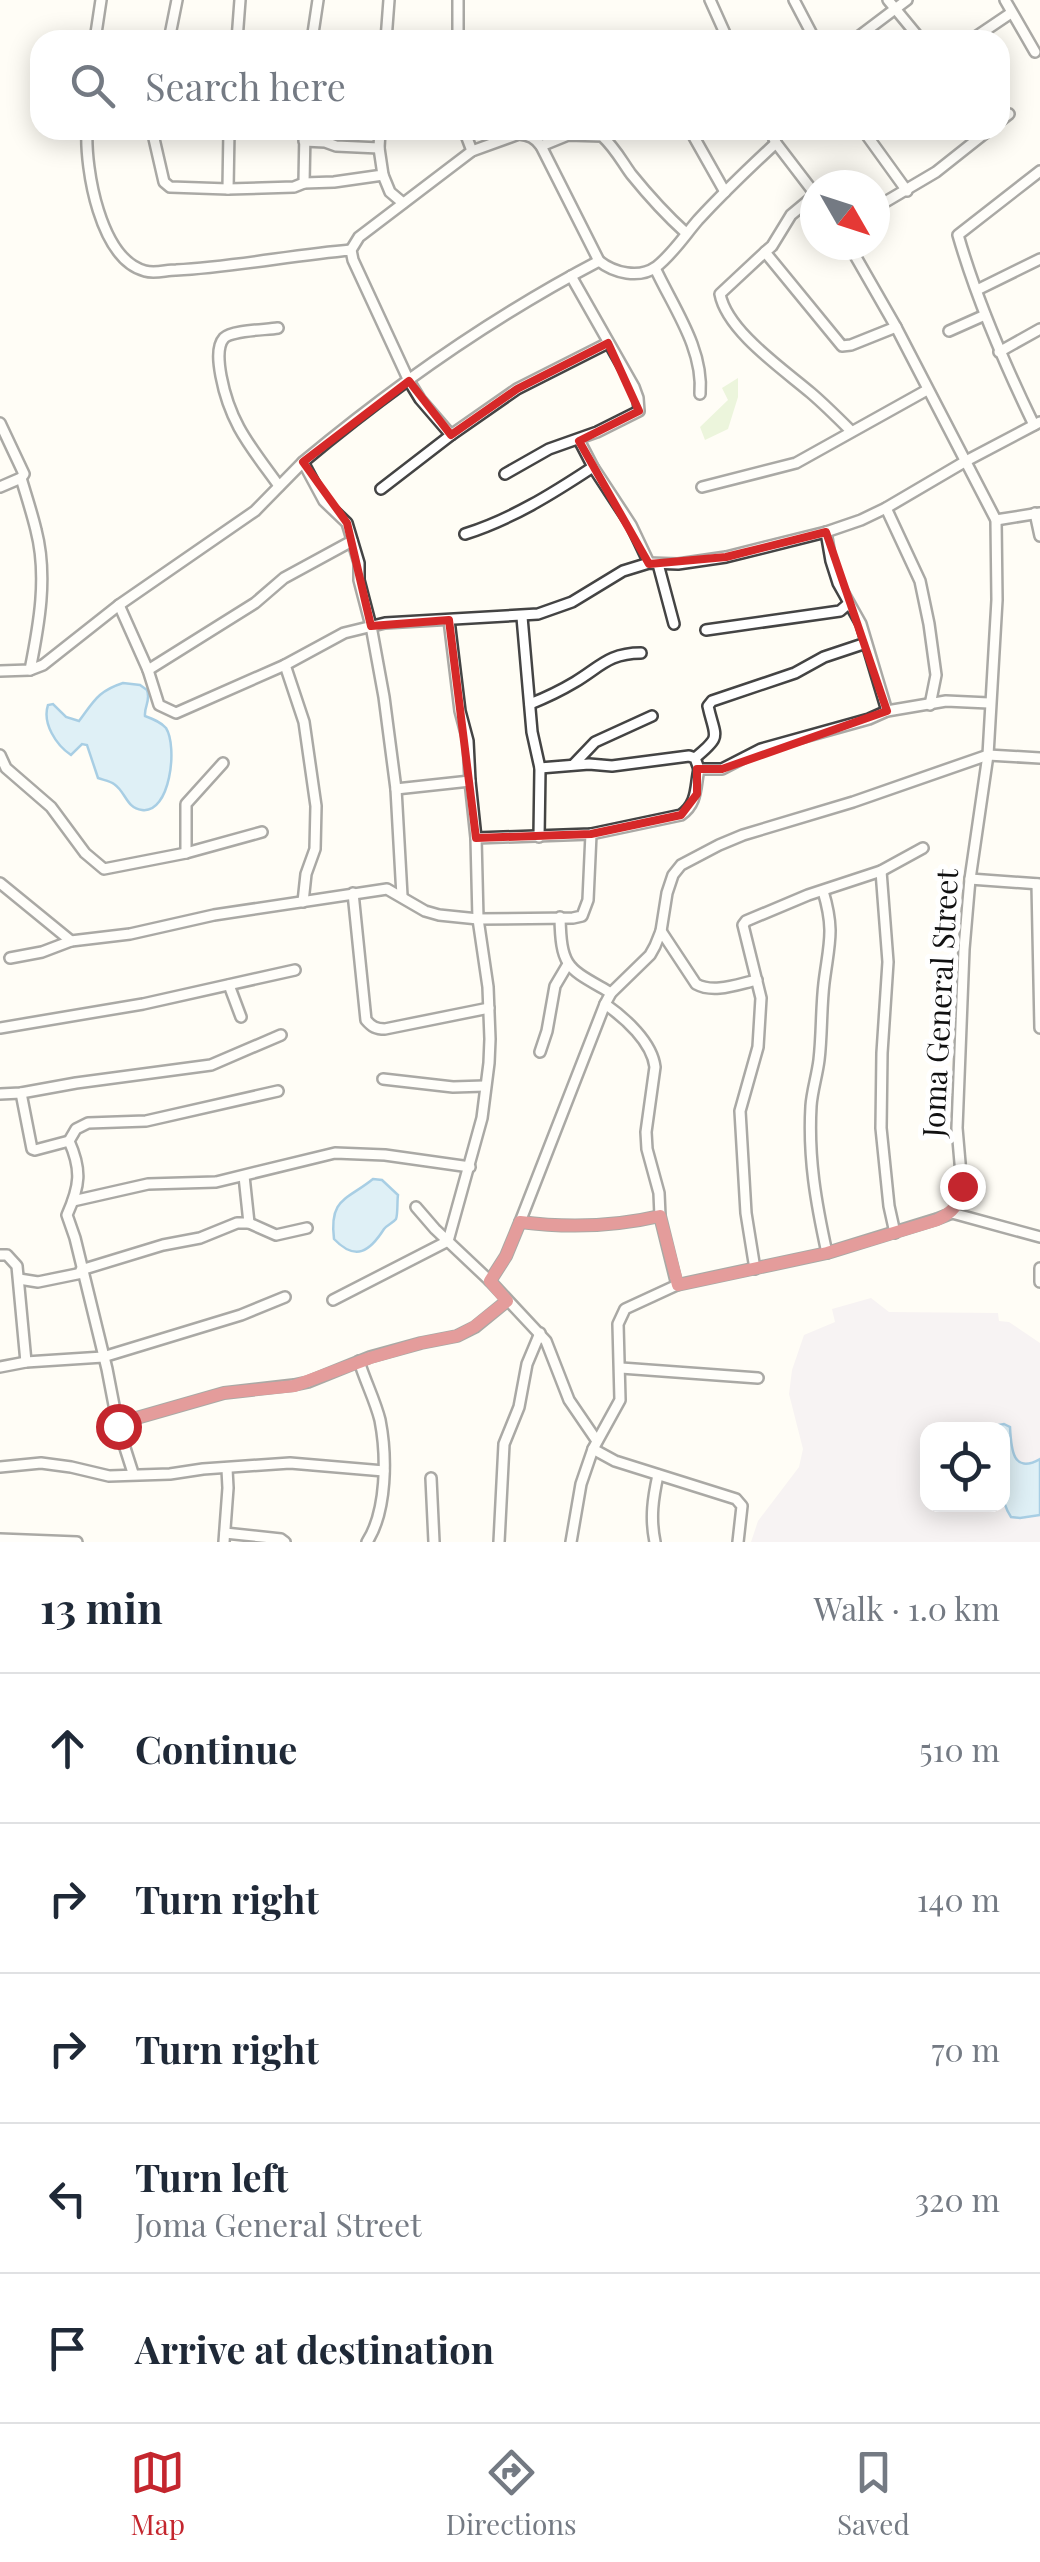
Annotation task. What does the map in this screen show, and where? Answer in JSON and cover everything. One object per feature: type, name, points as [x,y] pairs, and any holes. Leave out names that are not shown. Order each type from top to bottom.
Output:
[{"type":"street","points":[[96,30],[101,0]]},
{"type":"street","points":[[171,30],[177,0]]},
{"type":"street","points":[[238,30],[240,0]]},
{"type":"street","points":[[314,30],[318,0]]},
{"type":"street","points":[[387,30],[389,0]]},
{"type":"street","points":[[458,0],[458,30]]},
{"type":"street","points":[[710,0],[724,30]]},
{"type":"street","points":[[794,0],[810,30]]},
{"type":"street","points":[[888,0],[912,30]]},
{"type":"street","points":[[868,30],[907,0]]},
{"type":"street","points":[[1006,0],[1035,52]]},
{"type":"street","points":[[986,30],[1011,13]]},
{"type":"street","points":[[88,140],[91,186],[100,216],[112,241],[142,270],[203,269],[351,250]]},
{"type":"street","points":[[154,140],[164,182],[170,187],[284,188],[304,182],[334,182],[382,174]]},
{"type":"street","points":[[228,189],[229,140]]},
{"type":"street","points":[[304,140],[304,182]]},
{"type":"street","points":[[318,140],[336,146],[378,148]]},
{"type":"street","points":[[379,140],[382,174],[390,192],[403,203]]},
{"type":"street","points":[[468,140],[472,152]]},
{"type":"street","points":[[451,435],[409,380],[351,250],[359,236],[472,152],[503,140]]},
{"type":"street","points":[[537,140],[598,261],[607,268],[633,274],[655,268],[724,192],[776,144]]},
{"type":"street","points":[[542,146],[556,140]]},
{"type":"street","points":[[607,140],[686,234]]},
{"type":"street","points":[[695,140],[724,192]]},
{"type":"street","points":[[774,140],[800,175]]},
{"type":"street","points":[[870,140],[907,191]]},
{"type":"street","points":[[890,200],[936,172],[976,140]]},
{"type":"street","points":[[119,605],[159,705],[176,713],[285,665],[344,633],[371,626],[522,617],[552,610],[623,572],[654,563],[726,557],[861,520],[1037,423],[999,352],[958,234],[1040,170]]},
{"type":"street","points":[[800,207],[772,246],[720,298],[728,315],[762,354],[852,431]]},
{"type":"street","points":[[765,252],[842,346],[896,327]]},
{"type":"street","points":[[978,290],[1040,259]]},
{"type":"street","name":"Joma General Street","points":[[858,260],[996,520],[997,600],[988,755],[964,949],[957,1128],[962,1186],[961,1198],[952,1213]]},
{"type":"street","points":[[0,671],[30,670],[42,665],[119,605],[256,511],[303,462],[409,380],[482,329],[598,261]]},
{"type":"street","points":[[655,268],[696,357],[700,394]]},
{"type":"street","points":[[506,474],[549,449],[639,411],[638,398],[571,276]]},
{"type":"street","points":[[948,331],[986,315]]},
{"type":"street","points":[[278,328],[226,336],[218,364],[232,419],[279,486]]},
{"type":"street","points":[[999,352],[1040,329]]},
{"type":"street","points":[[381,490],[517,389],[608,343]]},
{"type":"street","points":[[702,486],[796,463],[927,390]]},
{"type":"street","points":[[0,422],[24,474],[0,487]]},
{"type":"street","points":[[578,440],[654,563],[674,624]]},
{"type":"street","points":[[303,462],[324,501],[347,524],[352,541],[371,626],[396,789],[402,896]]},
{"type":"street","points":[[465,534],[496,524],[542,500],[593,467]]},
{"type":"street","points":[[20,478],[38,534],[42,598],[30,670]]},
{"type":"street","points":[[886,508],[920,581],[936,675],[930,705]]},
{"type":"street","points":[[996,520],[1038,513],[1040,536]]},
{"type":"street","points":[[826,532],[831,561],[848,604],[861,624],[887,711]]},
{"type":"street","points":[[148,670],[256,604],[284,578],[352,541]]},
{"type":"street","points":[[706,630],[826,614],[840,611],[848,604]]},
{"type":"street","points":[[522,617],[532,732],[540,768],[539,837]]},
{"type":"street","points":[[333,1300],[448,1241],[482,1118],[490,1063],[488,987],[478,919],[468,741],[460,711],[449,620]]},
{"type":"street","points":[[476,838],[591,834],[685,812],[697,794],[697,764],[716,736],[708,711],[712,701],[866,643]]},
{"type":"street","points":[[530,704],[574,682],[602,662],[623,653],[641,652]]},
{"type":"street","points":[[285,665],[304,722],[316,806],[315,849],[306,874],[303,902]]},
{"type":"street","points":[[540,768],[574,764],[612,766],[689,756],[697,764],[722,769],[760,750],[887,711],[946,701],[990,703]]},
{"type":"street","points":[[574,764],[595,742],[652,716]]},
{"type":"street","points":[[0,755],[6,768],[51,808],[85,853],[104,869],[186,853],[262,832]]},
{"type":"street","points":[[490,1281],[506,1256],[611,993],[650,955],[662,930],[666,893],[681,865],[742,835],[988,755],[1040,758]]},
{"type":"street","points":[[186,853],[186,804],[223,764]]},
{"type":"street","points":[[396,789],[470,781]]},
{"type":"street","points":[[10,958],[71,941],[387,889],[439,915],[478,919],[582,916],[588,900],[591,834]]},
{"type":"street","points":[[754,1268],[746,1213],[740,1111],[758,1047],[761,1009],[758,980],[743,925],[746,920],[881,871],[923,848]]},
{"type":"street","points":[[881,871],[888,962],[881,1128],[894,1233]]},
{"type":"street","points":[[970,879],[1039,884],[1040,1028]]},
{"type":"street","points":[[0,883],[71,941]]},
{"type":"street","points":[[823,891],[832,939],[811,1102],[810,1147],[827,1253]]},
{"type":"street","points":[[353,893],[366,1020],[371,1026],[385,1029],[489,1008]]},
{"type":"street","points":[[560,917],[560,946],[568,964],[611,993]]},
{"type":"street","points":[[662,930],[702,988],[758,980]]},
{"type":"street","points":[[540,1052],[548,1031],[555,986],[568,964]]},
{"type":"street","points":[[0,1028],[143,1004],[295,970]]},
{"type":"street","points":[[229,984],[241,1018]]},
{"type":"street","points":[[606,1004],[654,1057],[646,1132],[660,1216],[678,1285]]},
{"type":"street","points":[[0,1094],[211,1065],[281,1035]]},
{"type":"street","points":[[383,1078],[453,1087],[485,1086]]},
{"type":"street","points":[[21,1093],[35,1150],[68,1142],[76,1129],[88,1123],[146,1121],[278,1091]]},
{"type":"street","points":[[68,1142],[79,1173],[66,1215],[133,1474]]},
{"type":"street","points":[[73,1201],[148,1184],[216,1182],[335,1153],[386,1155],[470,1167]]},
{"type":"street","points":[[244,1176],[249,1223]]},
{"type":"street","points":[[416,1207],[546,1340],[569,1400],[595,1446],[615,1461],[740,1502],[738,1542]]},
{"type":"street","points":[[572,1542],[581,1484],[595,1446],[620,1400],[618,1324],[625,1309],[678,1285],[827,1253],[952,1213],[1040,1237]]},
{"type":"street","points":[[520,1222],[584,1226],[660,1216]]},
{"type":"street","points":[[19,1279],[38,1282],[82,1272],[200,1238],[237,1223],[249,1223],[276,1235],[307,1228]]},
{"type":"street","points":[[0,1255],[7,1255],[18,1266],[26,1362]]},
{"type":"street","points":[[1040,1268],[1040,1282]]},
{"type":"street","points":[[0,1366],[103,1358],[285,1298]]},
{"type":"street","points":[[118,1426],[224,1393],[294,1386],[359,1361],[457,1336],[507,1301]]},
{"type":"street","points":[[500,1542],[504,1444],[518,1407],[526,1364],[540,1333]]},
{"type":"street","points":[[359,1361],[380,1419],[384,1471],[379,1516],[367,1542]]},
{"type":"street","points":[[621,1368],[758,1378]]},
{"type":"street","points":[[0,1467],[41,1463],[109,1476],[290,1463],[384,1471]]},
{"type":"street","points":[[227,1469],[225,1538],[281,1538],[285,1542]]},
{"type":"street","points":[[654,1542],[652,1507],[658,1475]]},
{"type":"street","points":[[431,1478],[434,1542]]},
{"type":"street","points":[[0,1539],[77,1542]]},
{"type":"highlighted area","points":[[608,343],[639,411],[579,441],[649,564],[726,557],[826,532],[887,711],[722,769],[697,769],[697,794],[681,815],[591,834],[476,838],[449,620],[371,626],[347,523],[303,462],[409,381],[451,435],[517,389]]},
{"type":"shaded area","points":[[871,1298],[889,1312],[998,1313],[999,1321],[1009,1322],[1040,1343],[1040,1542],[751,1542],[758,1521],[799,1467],[803,1449],[789,1394],[792,1370],[804,1335],[835,1322],[832,1309]]},
{"type":"green space","points":[[738,378],[738,397],[728,429],[705,440],[700,427],[728,400],[722,388]]},
{"type":"water","points":[[123,683],[147,690],[145,716],[164,726],[170,737],[171,763],[165,791],[152,808],[142,810],[129,803],[114,784],[98,778],[87,745],[82,744],[71,755],[65,751],[47,719],[48,705],[53,704],[66,717],[79,721],[102,693]]},
{"type":"water","points":[[373,1179],[382,1180],[398,1195],[396,1219],[368,1248],[356,1252],[334,1239],[334,1215],[342,1202]]},
{"type":"water","points":[[1010,1427],[1018,1461],[1024,1464],[1040,1459],[1040,1515],[1011,1517]]},
{"type":"route","points":[[118,1426],[224,1393],[294,1386],[359,1361],[466,1332],[507,1301],[490,1281],[520,1222],[584,1226],[660,1216],[678,1285],[827,1253],[937,1220],[952,1213],[961,1198],[962,1186]]}]
